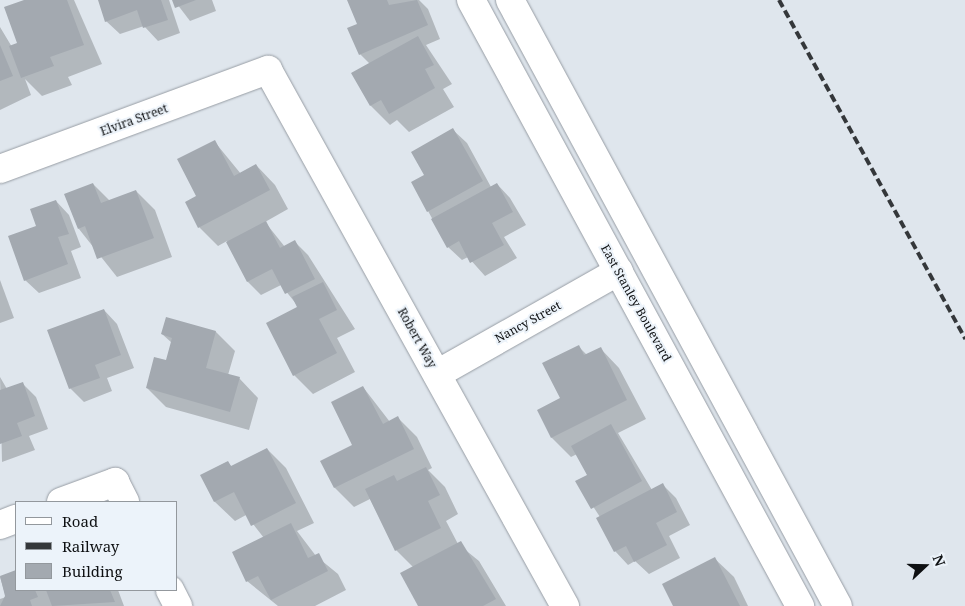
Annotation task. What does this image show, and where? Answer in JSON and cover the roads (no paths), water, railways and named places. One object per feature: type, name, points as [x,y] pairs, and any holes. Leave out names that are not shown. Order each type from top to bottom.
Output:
[{"type":"main road","name":"East Stanley Boulevard","points":[[471,0],[800,606]]},
{"type":"main road","points":[[510,0],[838,606]]},
{"type":"main road","name":"Elvira Street","points":[[0,169],[268,70]]},
{"type":"main road","name":"Robert Way","points":[[268,70],[565,606]]},
{"type":"main road","name":"Nancy Street","points":[[437,374],[618,271]]},
{"type":"main road","points":[[64,501],[115,482],[124,501]]},
{"type":"main road","points":[[0,525],[15,519]]},
{"type":"main road","points":[[170,591],[178,606]]},
{"type":"railway","points":[[779,0],[965,339]]}]
